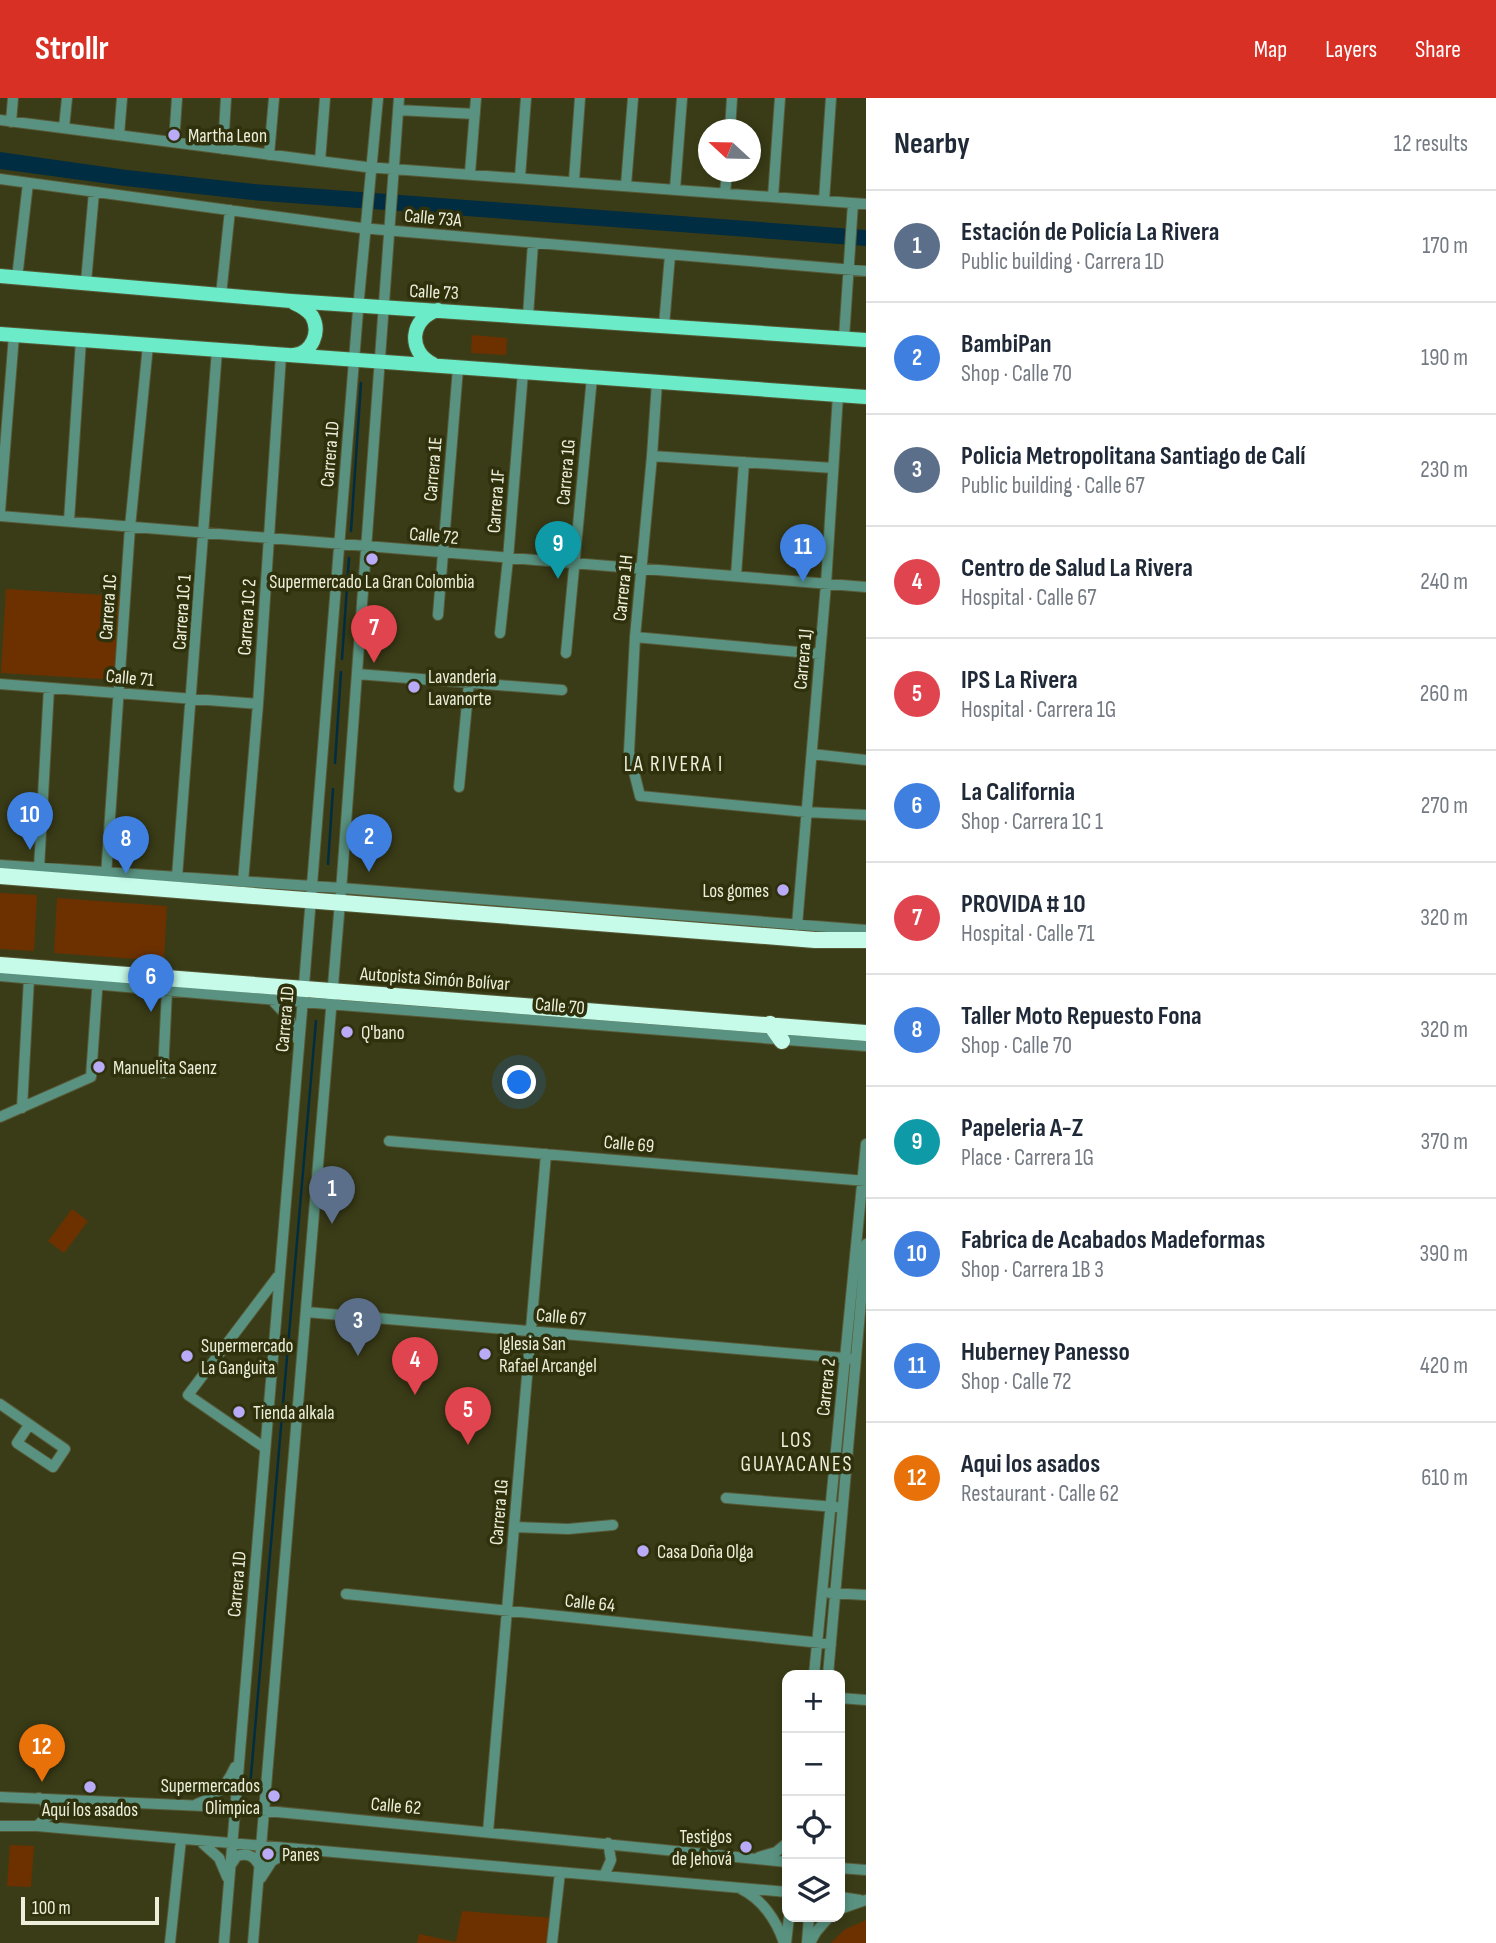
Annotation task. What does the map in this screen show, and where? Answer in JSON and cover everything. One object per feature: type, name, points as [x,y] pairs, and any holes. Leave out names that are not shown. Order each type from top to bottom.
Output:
[{"type":"highway","points":[[0,876],[106,878],[311,893],[816,940],[866,940]]},
{"type":"highway","points":[[816,940],[866,930]]},
{"type":"highway","name":"Autopista Simón Bolívar","points":[[0,965],[98,979],[376,1001],[799,1026],[865,1044]]},
{"type":"highway","points":[[770,1024],[785,1041],[799,1026]]},
{"type":"main road","name":"Calle 73","points":[[0,276],[291,301],[866,340]]},
{"type":"main road","points":[[285,355],[299,355],[307,349],[316,331],[309,313],[291,301]]},
{"type":"main road","points":[[436,365],[421,356],[414,339],[417,325],[423,318],[439,310]]},
{"type":"main road","points":[[7,335],[866,397]]},
{"type":"street","points":[[13,98],[5,121],[270,155],[372,167],[866,204]]},
{"type":"street","points":[[64,128],[67,98]]},
{"type":"street","points":[[119,135],[122,98]]},
{"type":"street","points":[[174,142],[177,98]]},
{"type":"street","points":[[223,149],[226,98]]},
{"type":"street","points":[[270,155],[274,98]]},
{"type":"street","points":[[320,161],[324,98]]},
{"type":"street","name":"Carrera 1D","points":[[224,1943],[358,305],[378,98]]},
{"type":"street","points":[[470,173],[476,98]]},
{"type":"street","points":[[520,177],[526,98]]},
{"type":"street","points":[[574,181],[580,98]]},
{"type":"street","points":[[626,185],[633,98]]},
{"type":"street","points":[[675,189],[682,98]]},
{"type":"street","points":[[731,119],[732,98]]},
{"type":"street","points":[[773,197],[780,98]]},
{"type":"street","points":[[824,201],[831,98]]},
{"type":"street","points":[[254,1943],[340,896],[398,104],[475,114]]},
{"type":"street","points":[[374,144],[382,148],[395,145]]},
{"type":"street","name":"Calle 73A","points":[[0,179],[389,231],[866,271]]},
{"type":"street","points":[[725,193],[726,182]]},
{"type":"street","points":[[18,278],[28,183]]},
{"type":"street","points":[[86,282],[94,192]]},
{"type":"street","points":[[844,338],[853,203]]},
{"type":"street","points":[[221,295],[229,210]]},
{"type":"street","points":[[528,316],[533,243]]},
{"type":"street","points":[[664,326],[670,254]]},
{"type":"street","points":[[0,513],[7,335]]},
{"type":"street","points":[[69,522],[81,340]]},
{"type":"street","name":"Carrera 1C","points":[[106,878],[130,527],[148,345]]},
{"type":"street","name":"Carrera 1C 1","points":[[177,877],[218,350]]},
{"type":"street","name":"Carrera 1C 2","points":[[243,882],[285,355]]},
{"type":"street","name":"Carrera 1E","points":[[438,615],[458,368]]},
{"type":"street","name":"Carrera 1F","points":[[500,633],[509,559],[523,372]]},
{"type":"street","name":"Carrera 1G","points":[[566,653],[592,377]]},
{"type":"street","name":"Carrera 1H","points":[[657,382],[635,638],[629,752],[640,796],[806,812]]},
{"type":"street","name":"Carrera 1J","points":[[797,925],[826,584],[838,396]]},
{"type":"street","points":[[652,456],[833,467]]},
{"type":"street","points":[[736,576],[744,462]]},
{"type":"street","name":"Calle 72","points":[[0,513],[69,522],[866,587]]},
{"type":"street","points":[[635,638],[820,653]]},
{"type":"street","points":[[357,674],[562,690]]},
{"type":"street","points":[[459,787],[469,683]]},
{"type":"street","name":"Calle 71","points":[[0,684],[258,704]]},
{"type":"street","points":[[38,868],[50,688]]},
{"type":"street","points":[[811,754],[866,760]]},
{"type":"street","points":[[806,812],[866,815]]},
{"type":"street","points":[[0,865],[106,878],[177,877],[243,882],[311,893]]},
{"type":"street","points":[[423,902],[866,930]]},
{"type":"street","points":[[0,976],[98,979],[167,990],[271,999],[303,995]]},
{"type":"street","points":[[22,1108],[29,978]]},
{"type":"street","points":[[0,1117],[91,1077],[98,979]]},
{"type":"street","points":[[163,1073],[167,990]]},
{"type":"street","points":[[271,999],[289,1018],[298,1039],[299,1050]]},
{"type":"street","name":"Calle 70","points":[[376,1001],[785,1041],[865,1044]]},
{"type":"street","name":"Calle 69","points":[[389,1141],[864,1181]]},
{"type":"street","name":"Carrera 2","points":[[859,1310],[866,1144]]},
{"type":"street","name":"Carrera 1G","points":[[488,1832],[546,1154]]},
{"type":"street","name":"Carrera 2","points":[[814,1670],[831,1506],[866,1244]]},
{"type":"street","points":[[265,1448],[188,1395],[279,1274]]},
{"type":"street","points":[[262,1297],[277,1308]]},
{"type":"street","name":"Calle 67","points":[[306,1312],[850,1358]]},
{"type":"street","name":"Carrera 2","points":[[828,1670],[843,1507],[850,1358]]},
{"type":"street","points":[[0,1404],[29,1425]]},
{"type":"street","points":[[726,1498],[843,1507]]},
{"type":"street","points":[[514,1527],[568,1529],[613,1525]]},
{"type":"street","points":[[822,1592],[866,1595]]},
{"type":"street","name":"Calle 64","points":[[346,1594],[831,1644]]},
{"type":"street","points":[[845,1698],[866,1700]]},
{"type":"street","points":[[195,1804],[219,1791],[228,1781],[237,1760]]},
{"type":"street","points":[[267,1784],[276,1801],[291,1813]]},
{"type":"street","name":"Calle 62","points":[[0,1797],[195,1804],[782,1861]]},
{"type":"street","points":[[37,1826],[48,1816],[45,1802],[39,1798]]},
{"type":"street","points":[[0,1826],[37,1826],[782,1892]]},
{"type":"street","points":[[170,1943],[181,1839]]},
{"type":"street","points":[[199,1840],[219,1858],[229,1884]]},
{"type":"street","points":[[604,1876],[611,1860],[608,1843]]},
{"type":"street","points":[[750,1858],[768,1855],[782,1846]]},
{"type":"street","points":[[258,1883],[272,1861],[294,1849]]},
{"type":"street","points":[[230,1866],[233,1860],[243,1854],[254,1857],[260,1868]]},
{"type":"street","points":[[845,1867],[866,1870]]},
{"type":"street","points":[[552,1943],[560,1872]]},
{"type":"street","points":[[738,1888],[755,1898],[769,1912],[785,1943]]},
{"type":"street","points":[[845,1898],[866,1900]]},
{"type":"street","points":[[845,1907],[866,1900]]},
{"type":"street","points":[[785,1943],[788,1922]]},
{"type":"street","points":[[808,1943],[809,1922]]},
{"type":"street","points":[[808,1943],[825,1922]]},
{"type":"shaded area","points":[[472,335],[507,338],[506,355],[471,353]]},
{"type":"shaded area","points":[[6,589],[121,596],[117,680],[1,673]]},
{"type":"shaded area","points":[[0,893],[37,895],[34,951],[0,949]]},
{"type":"shaded area","points":[[57,898],[167,906],[164,961],[54,953]]},
{"type":"shaded area","points":[[72,1209],[88,1221],[64,1253],[48,1241]]},
{"type":"shaded area","points":[[10,1845],[34,1846],[31,1887],[7,1886]]},
{"type":"shaded area","points":[[462,1911],[553,1918],[550,1943],[417,1943],[419,1934],[456,1942]]},
{"type":"shaded area","points":[[866,1920],[866,1943],[831,1943],[844,1930]]},
{"type":"water","points":[[0,152],[254,184],[866,230],[866,246],[252,200],[0,169]]},
{"type":"waterway","points":[[351,531],[361,383]]},
{"type":"waterway","points":[[342,659],[349,558]]},
{"type":"waterway","points":[[335,763],[341,672]]},
{"type":"waterway","points":[[328,864],[333,789]]},
{"type":"waterway","points":[[250,1787],[316,1021]]},
{"type":"place","name":"Martha Leon","points":[[174,135]]},
{"type":"place","name":"Supermercado La Gran Colombia","points":[[372,559]]},
{"type":"place","name":"Papeleria A-Z","points":[[558,579]]},
{"type":"place","name":"Huberney Panesso","points":[[803,582]]},
{"type":"place","name":"PROVIDA # 10","points":[[374,663]]},
{"type":"place","name":"Lavanderia Lavanorte","points":[[414,687]]},
{"type":"place","name":"Fabrica de Acabados Madeformas","points":[[30,850]]},
{"type":"place","name":"BambiPan","points":[[369,872]]},
{"type":"place","name":"Taller Moto Repuesto Fona","points":[[126,874]]},
{"type":"place","name":"Los gomes","points":[[783,890]]},
{"type":"place","name":"La California","points":[[151,1012]]},
{"type":"place","name":"Q'bano","points":[[347,1032]]},
{"type":"place","name":"Manuelita Saenz","points":[[99,1067]]},
{"type":"place","name":"Estación de Policía La Rivera","points":[[332,1224]]},
{"type":"place","name":"Iglesia San Rafael Arcangel","points":[[485,1354]]},
{"type":"place","name":"Supermercado La Ganguita","points":[[187,1356]]},
{"type":"place","name":"Policia Metropolitana Santiago de Calí","points":[[358,1356]]},
{"type":"place","name":"Centro de Salud La Rivera","points":[[415,1395]]},
{"type":"place","name":"Tienda alkala","points":[[239,1412]]},
{"type":"place","name":"IPS La Rivera","points":[[468,1445]]},
{"type":"place","name":"Casa Doña Olga","points":[[643,1551]]},
{"type":"place","name":"Aqui los asados","points":[[42,1782]]},
{"type":"place","name":"Aquí los asados","points":[[90,1787]]},
{"type":"place","name":"Supermercados Olimpica","points":[[274,1796]]},
{"type":"place","name":"Testigos de Jehová","points":[[746,1847]]},
{"type":"place","name":"Panes","points":[[268,1854]]},
{"type":"district","name":"LA RIVERA I","points":[[674,764]]},
{"type":"district","name":"LOS GUAYACANES","points":[[797,1452]]}]
